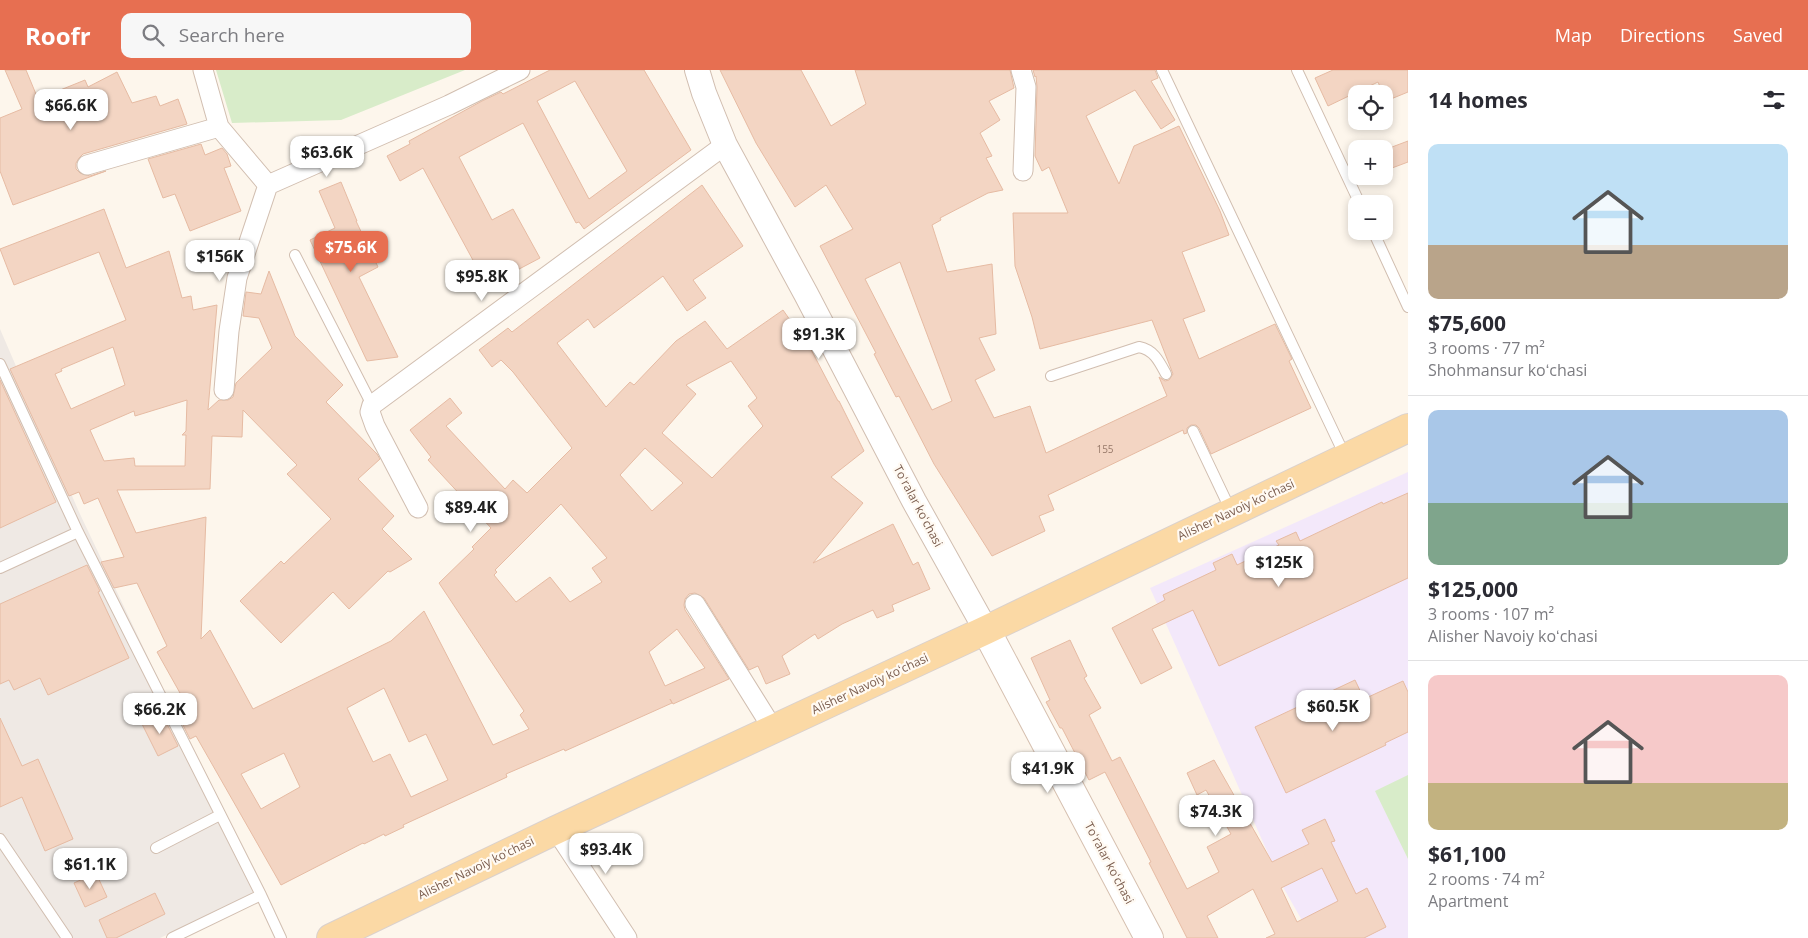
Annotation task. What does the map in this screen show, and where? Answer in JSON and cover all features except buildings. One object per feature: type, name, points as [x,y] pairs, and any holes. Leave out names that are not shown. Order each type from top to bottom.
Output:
[{"type":"main road","name":"Alisher Navoiy koʻchasi","points":[[334,937],[556,830],[986,630],[1408,428]]},
{"type":"main road","name":"Toʻralar koʻchasi","points":[[986,630],[1149,938]]},
{"type":"street","points":[[202,70],[220,126],[268,185]]},
{"type":"street","points":[[224,390],[229,331],[237,278],[268,185],[449,105],[520,70]]},
{"type":"street","name":"Toʻralar koʻchasi","points":[[696,70],[725,145],[806,294],[914,501],[986,630]]},
{"type":"street","points":[[1021,70],[1026,87],[1023,171]]},
{"type":"street","points":[[88,165],[220,126]]},
{"type":"street","points":[[418,508],[375,426],[370,412],[372,405],[725,145]]},
{"type":"street","points":[[694,604],[773,729]]},
{"type":"street","points":[[556,830],[627,938]]},
{"type":"lane","points":[[1162,70],[1346,458]]},
{"type":"lane","points":[[1297,70],[1356,195]]},
{"type":"lane","points":[[1376,240],[1408,307]]},
{"type":"lane","points":[[295,255],[372,405]]},
{"type":"lane","points":[[1051,376],[1139,347],[1150,350],[1154,354],[1166,374]]},
{"type":"lane","points":[[0,364],[78,532],[281,938]]},
{"type":"lane","points":[[1193,431],[1232,512]]},
{"type":"lane","points":[[0,568],[78,532]]},
{"type":"lane","points":[[156,848],[220,815]]},
{"type":"lane","points":[[0,838],[67,938]]},
{"type":"lane","points":[[172,938],[261,895]]},
{"type":"shaded area","points":[[0,329],[79,512],[259,891],[160,938],[0,938]]},
{"type":"shaded area","points":[[1408,472],[1408,938],[1312,938],[1283,887],[1150,588]]},
{"type":"green space","points":[[216,70],[465,70],[341,120],[232,123]]},
{"type":"green space","points":[[1408,775],[1408,859],[1375,791]]}]
